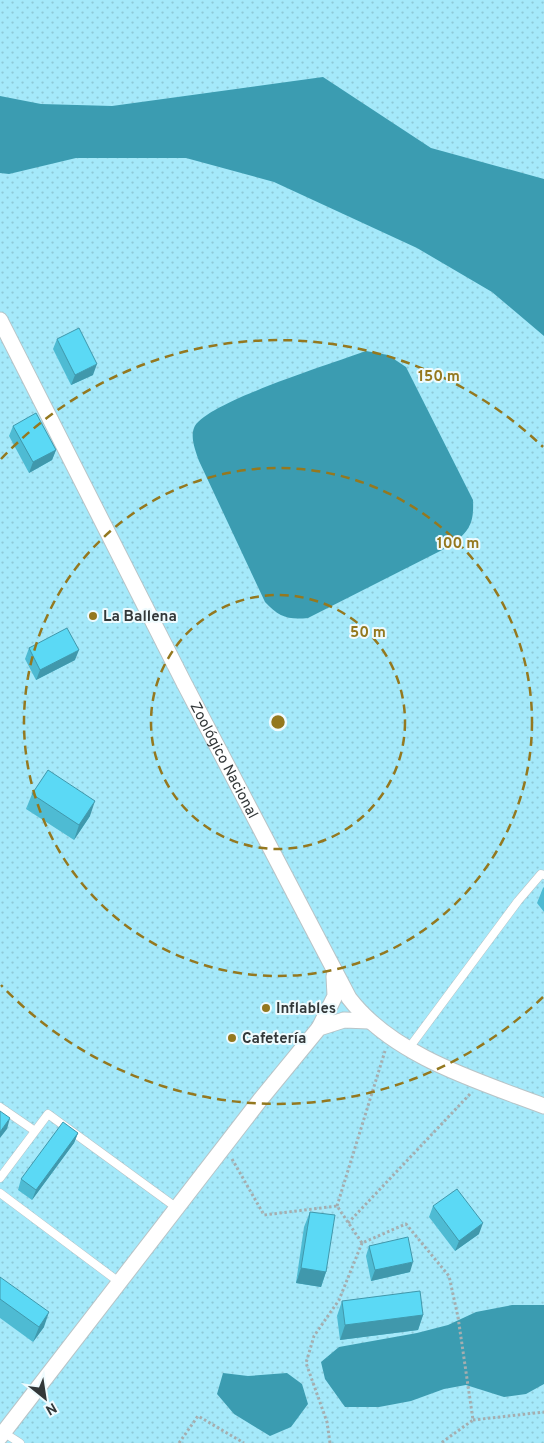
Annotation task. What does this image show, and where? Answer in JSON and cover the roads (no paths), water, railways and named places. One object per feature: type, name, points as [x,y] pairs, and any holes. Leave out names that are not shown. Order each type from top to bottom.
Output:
[{"type":"street","name":"Zoológico Nacional","points":[[0,320],[179,674],[349,998],[369,1021],[409,1048],[462,1076],[544,1106]]},
{"type":"street","points":[[1,1433],[319,1028],[335,996],[332,966]]},
{"type":"street","points":[[319,1028],[344,1020],[369,1021]]},
{"type":"lane","points":[[409,1048],[518,901],[541,874],[544,875]]},
{"type":"lane","points":[[0,1108],[35,1130]]},
{"type":"lane","points":[[0,1178],[48,1114],[177,1208]]},
{"type":"lane","points":[[0,1193],[119,1282]]},
{"type":"lane","points":[[1,1433],[20,1443]]},
{"type":"place","name":"La Ballena","points":[[93,616]]},
{"type":"place","name":"Inflables","points":[[266,1008]]},
{"type":"place","name":"Cafetería","points":[[232,1038]]}]
